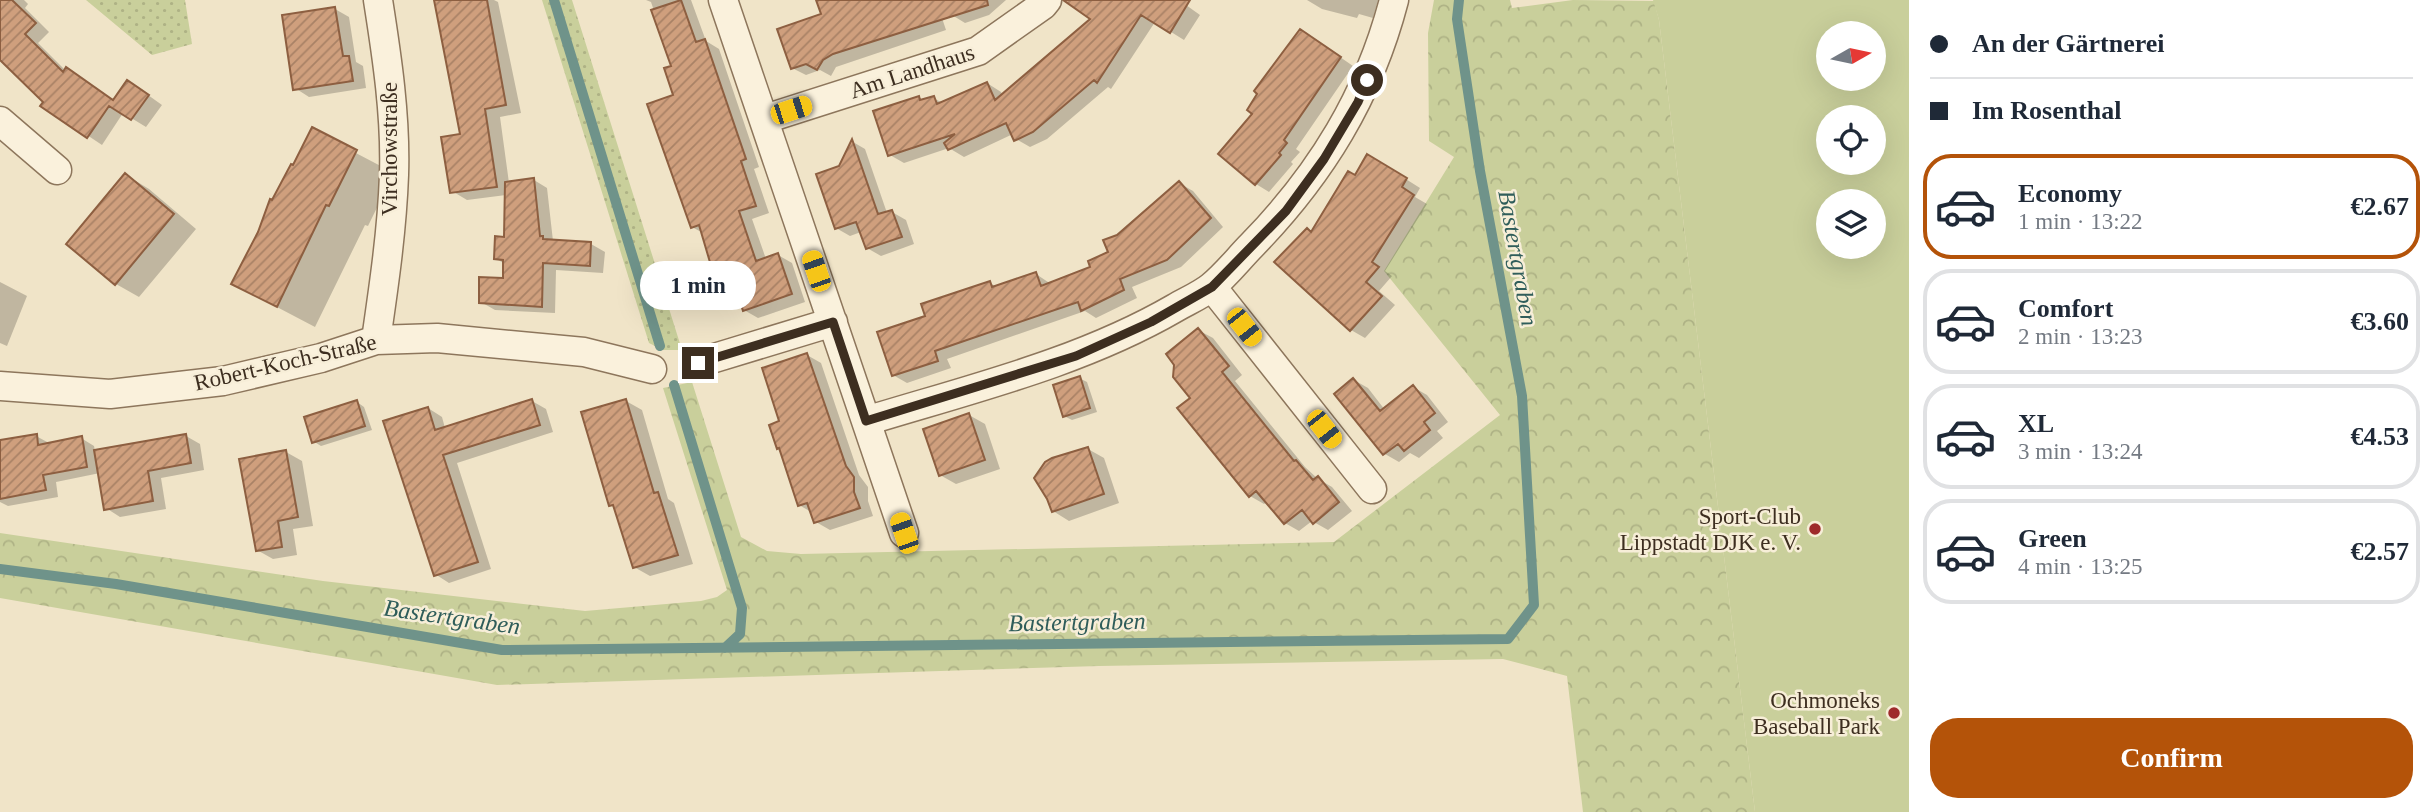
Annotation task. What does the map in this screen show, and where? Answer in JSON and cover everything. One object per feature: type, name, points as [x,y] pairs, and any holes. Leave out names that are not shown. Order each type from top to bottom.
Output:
[{"type":"street","name":"Virchowstraße","points":[[376,340],[385,281],[394,174],[389,67],[378,0]]},
{"type":"street","points":[[723,0],[904,533]]},
{"type":"street","name":"Am Landhaus","points":[[765,119],[978,51],[1044,5],[1047,0]]},
{"type":"street","points":[[866,421],[1076,356],[1151,322],[1212,287],[1286,211],[1324,159],[1358,102],[1385,35],[1394,0]]},
{"type":"street","points":[[0,121],[57,170]]},
{"type":"street","points":[[1212,287],[1372,489]]},
{"type":"street","points":[[698,363],[833,322]]},
{"type":"street","name":"Robert-Koch-Straße","points":[[0,386],[110,394],[223,381],[321,358],[376,340],[437,338],[584,352],[652,369]]},
{"type":"green space","points":[[86,0],[185,0],[192,44],[152,55]]},
{"type":"green space","points":[[542,0],[572,0],[682,350],[663,350],[649,343]]},
{"type":"green space","points":[[1434,0],[1510,0],[1512,8],[1573,0],[1654,1],[1659,20],[1755,812],[1583,812],[1567,676],[1503,659],[1099,666],[497,685],[0,598],[0,533],[323,581],[585,611],[701,601],[717,597],[727,590],[663,388],[692,382],[741,537],[767,551],[801,554],[1334,542],[1500,415],[1384,271],[1454,157],[1429,141],[1428,33]]},
{"type":"green space","name":"Sport-Club Lippstadt DJK e. V.","points":[[1653,0],[1909,0],[1909,812],[1755,812],[1659,20]]},
{"type":"building","points":[[0,0],[12,0],[36,23],[25,34],[63,72],[66,67],[113,100],[127,80],[149,95],[131,120],[109,106],[87,138],[40,106],[43,102],[0,60]]},
{"type":"building","points":[[434,0],[487,0],[506,105],[485,109],[497,187],[450,193],[441,137],[460,134]]},
{"type":"building","points":[[681,0],[696,42],[705,39],[746,159],[741,161],[756,206],[739,211],[756,261],[778,253],[792,294],[743,311],[738,296],[717,286],[699,225],[691,228],[647,104],[673,95],[664,68],[671,66],[651,10]]},
{"type":"building","points":[[816,0],[987,0],[988,5],[833,54],[823,60],[817,70],[806,64],[791,69],[777,29],[821,14]]},
{"type":"building","points":[[1063,0],[1190,0],[1170,33],[1141,15],[1097,83],[1094,80],[1033,132],[1014,141],[1006,123],[948,150],[944,143],[955,134],[888,156],[873,111],[919,96],[920,100],[934,96],[937,104],[987,82],[995,100],[1090,19]]},
{"type":"building","points":[[335,7],[343,56],[349,56],[353,81],[293,90],[282,15]]},
{"type":"building","points":[[1300,29],[1341,57],[1284,140],[1287,143],[1279,153],[1281,155],[1255,185],[1218,154],[1252,114],[1247,110],[1257,94],[1254,91]]},
{"type":"building","points":[[312,127],[357,150],[329,206],[326,205],[277,307],[231,284],[258,232],[270,199],[272,200],[291,164],[293,165]]},
{"type":"building","points":[[852,139],[878,214],[892,210],[902,237],[866,249],[856,222],[835,229],[816,174],[839,166]]},
{"type":"building","points":[[1367,154],[1407,178],[1402,187],[1414,195],[1372,262],[1379,267],[1366,282],[1382,296],[1350,331],[1274,262],[1307,228],[1311,232],[1348,171],[1355,175]]},
{"type":"building","points":[[125,173],[174,214],[115,285],[66,244]]},
{"type":"building","points":[[534,178],[540,236],[543,236],[543,239],[591,242],[590,266],[543,263],[542,307],[479,303],[479,277],[503,278],[503,260],[494,259],[495,236],[504,237],[505,182]]},
{"type":"building","points":[[1179,181],[1211,218],[1167,260],[1120,279],[1124,290],[1081,311],[1078,302],[935,351],[938,361],[892,376],[877,332],[925,316],[921,304],[990,281],[992,287],[1036,272],[1041,286],[1090,267],[1088,261],[1108,252],[1103,240],[1117,235]]},
{"type":"building","points":[[1198,328],[1229,366],[1222,372],[1294,461],[1296,460],[1313,480],[1318,476],[1339,502],[1313,524],[1302,510],[1284,524],[1256,491],[1249,497],[1177,408],[1190,398],[1173,377],[1174,365],[1166,354]]},
{"type":"building","points":[[807,353],[846,466],[854,477],[854,492],[860,508],[814,523],[807,503],[798,506],[779,448],[777,449],[769,425],[779,421],[762,368]]},
{"type":"building","points":[[1080,376],[1090,408],[1063,417],[1053,385]]},
{"type":"building","points":[[1353,378],[1380,411],[1413,385],[1435,413],[1424,422],[1430,430],[1404,451],[1398,444],[1383,455],[1334,394]]},
{"type":"building","points":[[532,399],[540,425],[443,455],[478,562],[434,576],[383,421],[428,407],[435,430]]},
{"type":"building","points":[[626,399],[654,493],[658,492],[678,555],[633,568],[613,505],[609,506],[581,412]]},
{"type":"building","points":[[357,400],[365,426],[312,443],[304,417]]},
{"type":"building","points":[[969,413],[985,460],[939,476],[923,429]]},
{"type":"building","points":[[37,434],[38,445],[82,436],[87,467],[43,475],[46,490],[0,499],[0,440]]},
{"type":"building","points":[[186,434],[191,463],[148,471],[153,501],[104,510],[94,450]]},
{"type":"building","points":[[1088,447],[1104,494],[1052,512],[1034,478],[1045,462]]},
{"type":"building","points":[[286,450],[298,517],[278,521],[282,547],[256,551],[239,459]]},
{"type":"waterway","points":[[554,0],[660,346]]},
{"type":"waterway","name":"Bastertgraben","points":[[0,569],[116,584],[502,650],[1508,639],[1534,605],[1522,396],[1480,171],[1457,19],[1459,0]]},
{"type":"waterway","points":[[674,385],[742,608],[740,634],[725,648]]},
{"type":"place","name":"Sport-Club Lippstadt DJK e. V.","points":[[1815,529]]},
{"type":"place","name":"Ochmoneks Baseball Park","points":[[1894,713]]},
{"type":"route","points":[[698,363],[833,322],[866,421],[1076,356],[1151,322],[1212,287],[1286,211],[1324,159],[1358,102],[1367,80]]}]
